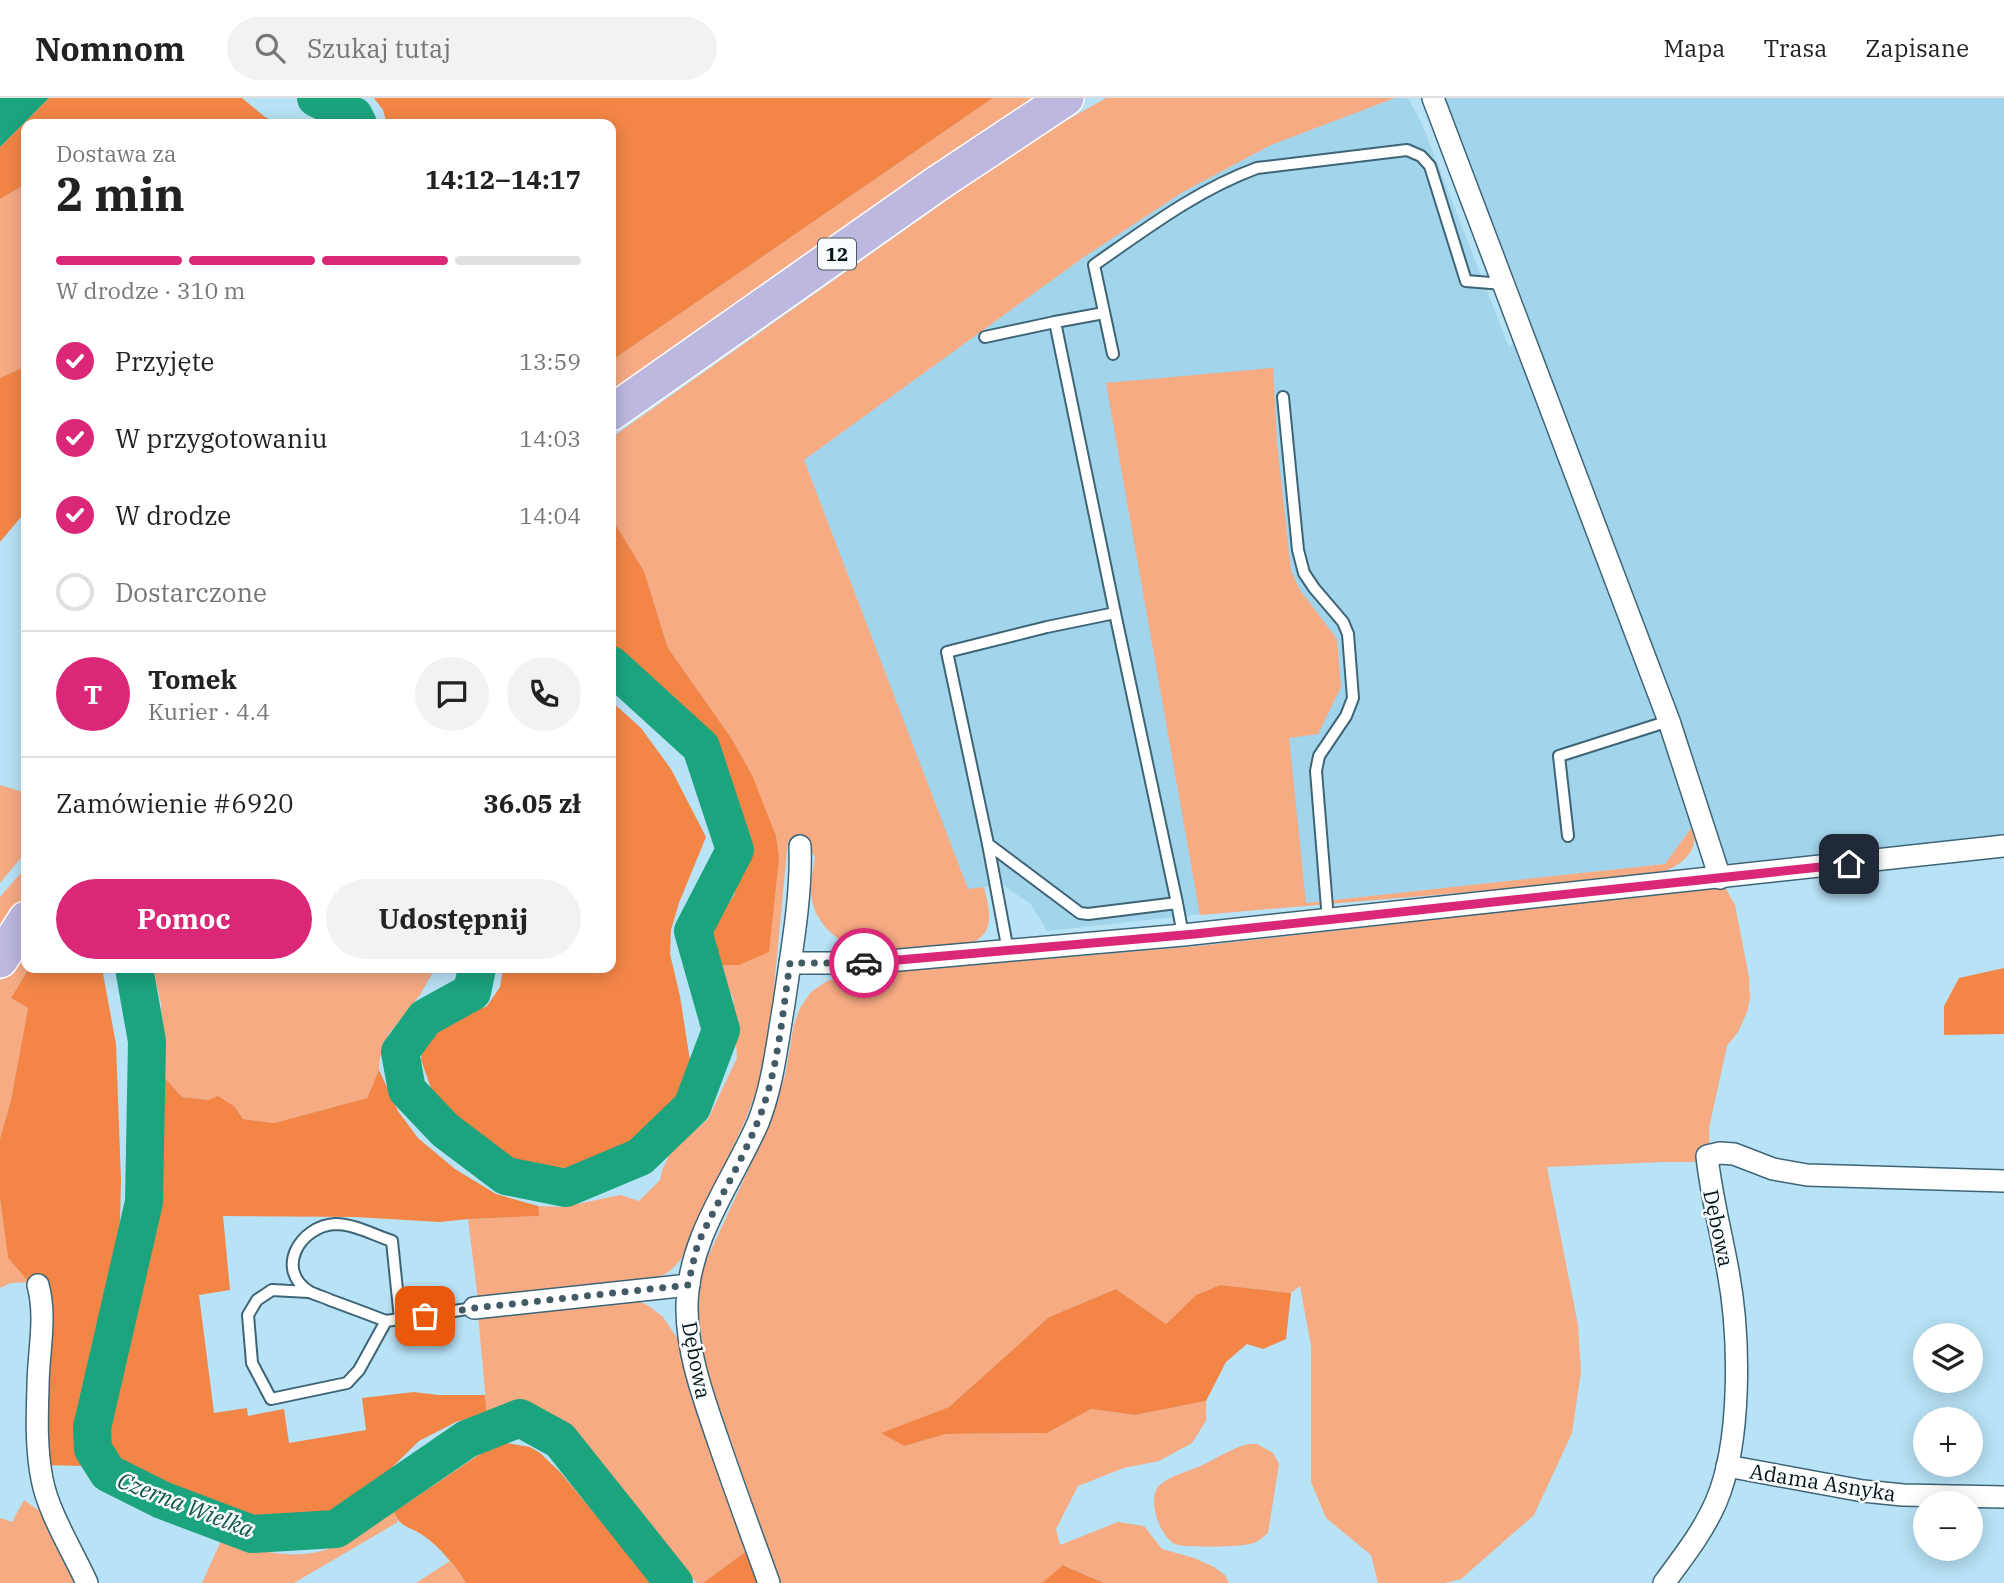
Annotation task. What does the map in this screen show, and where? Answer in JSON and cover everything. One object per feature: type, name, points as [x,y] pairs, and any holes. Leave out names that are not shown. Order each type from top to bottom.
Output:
[{"type":"main road","name":"12","points":[[616,409],[938,183],[1066,98]]},
{"type":"main road","points":[[0,960],[21,927]]},
{"type":"street","points":[[1433,98],[1669,721],[1720,878]]},
{"type":"street","name":"Dębowa","points":[[769,1583],[696,1373],[688,1324],[688,1285],[701,1237],[750,1139],[774,1066],[790,963],[801,865],[800,846]]},
{"type":"street","points":[[790,963],[866,963],[1183,935],[2004,846]]},
{"type":"street","name":"Dębowa","points":[[1664,1583],[1696,1538],[1716,1501],[1727,1465],[1733,1428],[1736,1327],[1728,1270],[1709,1181],[1707,1156],[1734,1154],[1773,1170],[1807,1174],[2004,1181]]},
{"type":"street","points":[[38,1285],[43,1315],[37,1388],[42,1478],[51,1506],[87,1583]]},
{"type":"street","points":[[474,1308],[688,1285]]},
{"type":"street","name":"Adama Asnyka","points":[[1727,1465],[1863,1491],[1903,1495],[2004,1497]]},
{"type":"lane","points":[[1113,354],[1094,265],[1173,210],[1236,176],[1257,168],[1407,150],[1421,156],[1430,166],[1466,281],[1503,284]]},
{"type":"lane","points":[[985,337],[1104,313]]},
{"type":"lane","points":[[1055,322],[1183,935]]},
{"type":"lane","points":[[1283,397],[1298,550],[1304,573],[1343,622],[1348,634],[1353,698],[1346,716],[1319,756],[1316,771],[1328,920]]},
{"type":"lane","points":[[1008,951],[947,652],[1115,613]]},
{"type":"lane","points":[[1568,836],[1559,756],[1669,721]]},
{"type":"lane","points":[[988,844],[1080,913],[1177,903]]},
{"type":"lane","points":[[309,1292],[295,1277],[292,1264],[294,1251],[304,1238],[319,1227],[346,1225],[392,1241],[400,1319]]},
{"type":"lane","points":[[386,1321],[359,1370],[347,1383],[271,1399],[252,1363],[248,1315],[251,1306],[272,1290],[309,1292],[386,1321],[474,1308]]},
{"type":"shaded area","points":[[0,98],[49,98],[28,119],[21,119],[21,126],[0,147]]},
{"type":"shaded area","points":[[49,98],[242,98],[269,119],[28,119]]},
{"type":"shaded area","points":[[374,98],[993,98],[616,358],[616,119],[386,119]]},
{"type":"shaded area","points":[[993,98],[1042,98],[616,392],[616,358]]},
{"type":"shaded area","points":[[1106,98],[1395,98],[1271,145],[1183,192],[1084,257],[804,460],[968,889],[984,887],[989,911],[987,929],[977,941],[967,943],[888,951],[854,947],[830,932],[818,917],[811,895],[815,857],[809,848],[788,841],[772,1008],[757,1089],[745,1121],[681,1259],[668,1272],[651,1280],[478,1300],[468,1219],[538,1216],[538,1206],[563,1207],[620,1195],[639,1201],[660,1180],[670,1153],[708,1119],[737,1058],[733,998],[716,965],[739,965],[752,775],[732,739],[668,648],[644,571],[616,525],[616,434],[1029,142]]},
{"type":"shaded area","points":[[1395,98],[1408,98],[1422,124],[1509,347],[1523,336],[1433,98],[2004,98],[2004,846],[1720,878],[1696,808],[1691,828],[1665,864],[1047,931],[1031,904],[1001,884],[968,890],[804,460],[1084,257],[1183,192],[1271,145]]},
{"type":"shaded area","points":[[21,126],[21,187],[0,199],[0,147]]},
{"type":"shaded area","points":[[21,187],[21,368],[0,378],[0,199]]},
{"type":"shaded area","points":[[21,368],[21,517],[0,542],[0,378]]},
{"type":"shaded area","points":[[1273,368],[1277,443],[1291,571],[1300,590],[1337,639],[1341,687],[1318,734],[1289,738],[1306,903],[1665,864],[1691,828],[1694,835],[1692,849],[1678,865],[1665,871],[1540,886],[1200,915],[1106,383]]},
{"type":"shaded area","points":[[616,525],[644,571],[668,648],[732,739],[752,775],[776,836],[779,858],[769,952],[739,965],[716,965],[709,948],[714,923],[734,895],[747,848],[740,808],[723,760],[691,717],[624,659],[616,649]]},
{"type":"shaded area","points":[[616,706],[641,728],[671,769],[706,837],[671,930],[670,954],[680,996],[691,1067],[688,1082],[674,1104],[648,1130],[607,1159],[583,1167],[538,1169],[507,1159],[467,1130],[433,1094],[421,1060],[422,1050],[431,1035],[459,1018],[487,1006],[500,987],[502,975],[616,973]]},
{"type":"shaded area","points":[[0,785],[21,791],[21,858],[0,883]]},
{"type":"shaded area","points":[[21,873],[21,905],[0,936],[0,897]]},
{"type":"shaded area","points":[[1725,887],[1735,905],[1749,977],[1750,999],[1738,1032],[1727,1046],[1709,1128],[1710,1162],[1547,1167],[1578,1325],[1581,1372],[1572,1433],[1534,1515],[1461,1579],[1445,1583],[1378,1583],[1371,1555],[1326,1518],[1311,1482],[1311,1346],[1300,1286],[1291,1293],[1220,1285],[1196,1295],[1166,1324],[1116,1289],[1049,1317],[949,1407],[882,1433],[904,1446],[946,1434],[1047,1433],[1091,1409],[1135,1415],[1206,1401],[1206,1421],[1192,1443],[1159,1461],[1124,1468],[1078,1486],[1056,1529],[1060,1545],[1118,1522],[1144,1526],[1162,1549],[1214,1567],[1225,1575],[1229,1583],[1104,1583],[1064,1565],[1042,1583],[780,1583],[706,1369],[696,1297],[705,1263],[764,1136],[785,1076],[794,1024],[800,1008],[811,992],[827,981],[844,976],[1198,946]]},
{"type":"shaded area","points":[[21,948],[21,973],[26,973],[11,998],[28,1008],[11,1100],[0,1139],[0,981]]},
{"type":"shaded area","points":[[2004,968],[2004,1034],[1944,1035],[1944,1006],[1959,978]]},
{"type":"shaded area","points":[[26,973],[103,973],[116,1044],[120,1223],[115,1266],[78,1419],[84,1466],[41,1465],[37,1358],[29,1282],[8,1258],[0,1199],[0,1139],[11,1100],[28,1008],[11,998]]},
{"type":"shaded area","points":[[154,973],[432,973],[420,995],[388,1035],[379,1070],[367,1098],[274,1123],[243,1119],[235,1107],[182,1097],[163,1076],[161,1004]]},
{"type":"shaded area","points":[[379,1070],[398,1111],[418,1138],[455,1169],[496,1194],[538,1206],[539,1216],[440,1222],[355,1217],[223,1216],[230,1290],[199,1295],[214,1413],[247,1408],[248,1416],[284,1409],[289,1443],[366,1430],[362,1398],[414,1392],[485,1395],[487,1413],[456,1422],[419,1441],[372,1487],[330,1515],[276,1522],[218,1512],[178,1495],[169,1484],[127,1467],[111,1453],[104,1433],[149,1251],[157,1194],[163,1076],[182,1097],[209,1100],[218,1096],[235,1107],[243,1119],[274,1123],[367,1098]]},
{"type":"shaded area","points":[[0,1199],[8,1258],[29,1282],[11,1283],[0,1288]]},
{"type":"shaded area","points":[[1220,1285],[1291,1293],[1286,1339],[1263,1349],[1247,1344],[1226,1362],[1206,1401],[1135,1415],[1091,1409],[1047,1433],[946,1434],[904,1446],[881,1433],[949,1407],[1049,1317],[1116,1289],[1166,1324],[1196,1295]]},
{"type":"shaded area","points":[[638,1301],[649,1306],[663,1317],[679,1341],[687,1382],[745,1552],[703,1583],[697,1583],[655,1540],[548,1413],[532,1407],[518,1406],[487,1413],[478,1315]]},
{"type":"shaded area","points":[[506,1443],[530,1447],[561,1473],[652,1583],[466,1583],[436,1546],[397,1518],[394,1512],[489,1448]]},
{"type":"shaded area","points":[[1249,1444],[1257,1444],[1273,1453],[1279,1464],[1268,1533],[1253,1543],[1235,1546],[1189,1546],[1175,1544],[1169,1540],[1159,1525],[1154,1506],[1156,1490],[1161,1484]]},
{"type":"shaded area","points":[[24,1500],[52,1520],[80,1583],[0,1583],[0,1518],[12,1522]]},
{"type":"shaded area","points":[[394,1512],[398,1522],[294,1583],[202,1583],[221,1541],[271,1553],[309,1554],[341,1543]]},
{"type":"shaded area","points":[[745,1552],[758,1583],[703,1583]]},
{"type":"shaded area","points":[[450,1561],[466,1583],[416,1583]]},
{"type":"shaded area","points":[[1063,1565],[1104,1583],[1042,1583]]},
{"type":"waterway","name":"Czerna Wielka","points":[[316,98],[356,119]]},
{"type":"waterway","name":"Czerna Wielka","points":[[476,973],[472,992],[425,1018],[400,1052],[407,1090],[445,1130],[506,1176],[566,1188],[640,1157],[692,1107],[721,1030],[693,931],[735,850],[701,747],[616,670]]},
{"type":"waterway","name":"Czerna Wielka","points":[[135,973],[147,1041],[144,1202],[92,1428],[93,1449],[108,1473],[162,1500],[252,1534],[336,1529],[467,1439],[520,1418],[560,1440],[674,1583]]},
{"type":"way so far","points":[[425,1316],[474,1308],[688,1285],[701,1237],[758,1121],[765,1100],[774,1066],[790,963],[864,963]]},
{"type":"route","points":[[864,963],[1195,934],[1849,864]]}]
